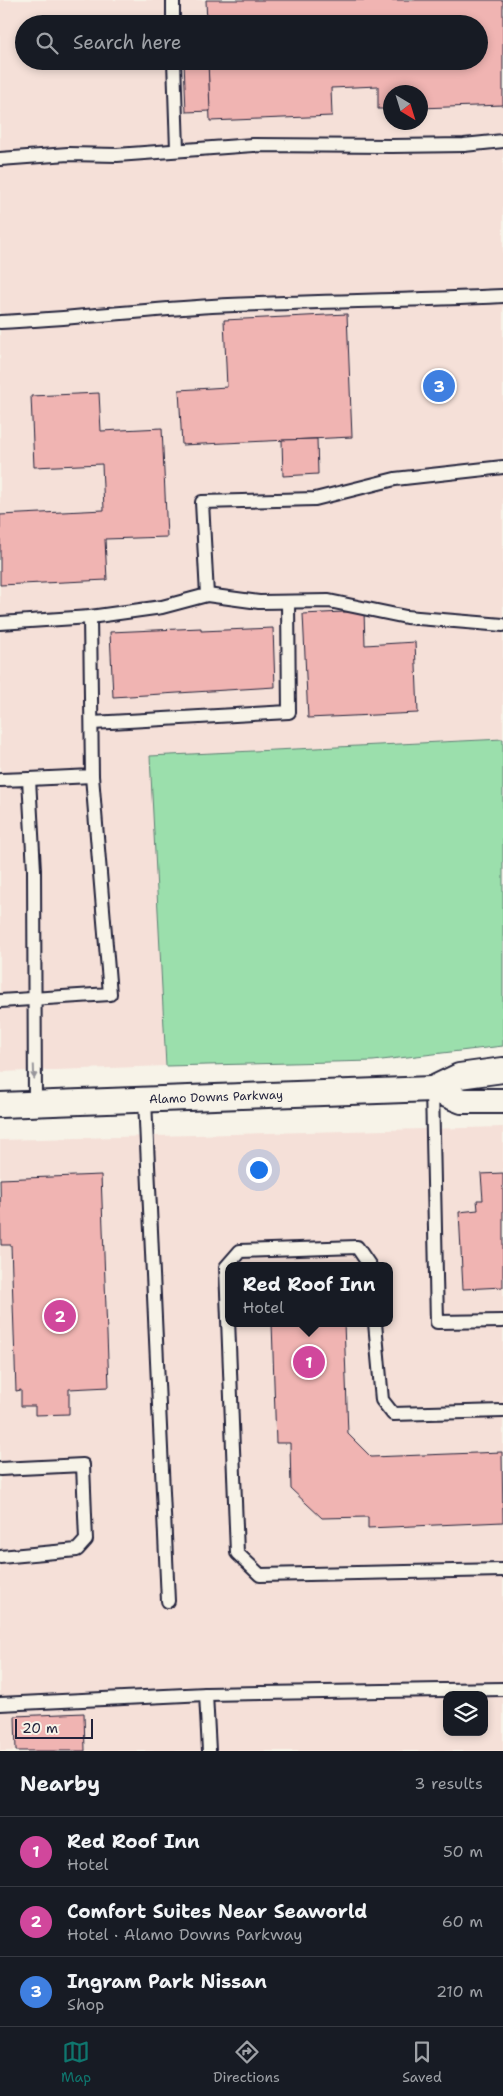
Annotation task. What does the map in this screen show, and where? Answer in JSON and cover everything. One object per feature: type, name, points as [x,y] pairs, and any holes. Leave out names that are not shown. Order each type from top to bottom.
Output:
[{"type":"street","name":"Alamo Downs Parkway","points":[[0,1105],[432,1089],[459,1076],[503,1070]]},
{"type":"street","name":"Alamo Downs Parkway","points":[[432,1089],[462,1101],[503,1101]]},
{"type":"lane","points":[[173,0],[174,15]]},
{"type":"lane","points":[[174,70],[177,149]]},
{"type":"lane","points":[[0,159],[68,154],[117,155],[177,149],[253,145],[464,145],[503,141]]},
{"type":"lane","points":[[0,322],[229,306],[309,302],[396,302],[503,296]]},
{"type":"lane","points":[[207,595],[202,502],[315,499],[394,479],[503,467]]},
{"type":"lane","points":[[0,623],[90,618],[162,606],[207,595],[259,602],[329,601],[406,617],[503,625]]},
{"type":"lane","points":[[92,723],[289,712],[288,602]]},
{"type":"lane","points":[[0,1001],[110,994],[92,776],[90,618]]},
{"type":"lane","points":[[0,780],[92,776]]},
{"type":"lane","points":[[29,778],[34,870],[33,1040],[36,1104]]},
{"type":"lane","points":[[432,1089],[436,1322],[503,1321]]},
{"type":"lane","points":[[145,1100],[168,1601]]},
{"type":"lane","points":[[230,1262],[240,1251],[357,1246],[367,1262]]},
{"type":"lane","points":[[228,1327],[237,1554],[260,1575],[503,1570]]},
{"type":"lane","points":[[375,1327],[382,1400],[393,1414],[503,1411]]},
{"type":"lane","points":[[0,1469],[83,1465],[86,1540],[78,1550],[0,1557]]},
{"type":"lane","points":[[0,1704],[206,1694],[503,1689]]},
{"type":"lane","points":[[206,1694],[209,1751]]},
{"type":"shaded area","points":[[0,0],[503,0],[503,739],[151,756],[166,1066],[0,1072]]},
{"type":"shaded area","points":[[503,1127],[503,1751],[0,1751],[0,1140]]},
{"type":"green space","points":[[503,739],[503,1046],[373,1061],[166,1066],[150,756]]},
{"type":"building","points":[[206,0],[503,0],[503,105],[428,108],[428,85],[383,85],[383,109],[378,109],[378,86],[331,88],[332,116],[210,121],[208,70],[488,70],[488,15],[207,15]]},
{"type":"building","points":[[184,70],[208,70],[210,111],[186,112]]},
{"type":"building","points":[[347,314],[352,437],[182,445],[179,390],[227,387],[224,320]]},
{"type":"building","points":[[99,393],[101,431],[162,428],[167,537],[105,539],[107,580],[0,585],[0,515],[104,510],[102,464],[34,467],[31,396]]},
{"type":"building","points":[[317,439],[318,474],[283,476],[282,440]]},
{"type":"building","points":[[364,611],[365,645],[415,642],[418,713],[308,718],[303,614]]},
{"type":"building","points":[[201,628],[201,631],[273,628],[275,687],[113,697],[110,632]]},
{"type":"building","points":[[503,1173],[503,1287],[463,1289],[459,1212],[478,1210],[477,1200],[483,1200],[481,1174]]},
{"type":"building","points":[[101,1175],[109,1387],[69,1389],[69,1414],[35,1415],[35,1406],[21,1406],[21,1390],[16,1391],[11,1245],[1,1245],[0,1179]]},
{"type":"building","points":[[272,1327],[344,1327],[348,1434],[371,1457],[502,1452],[503,1522],[368,1528],[368,1517],[322,1518],[291,1489],[290,1443],[276,1443]]},
{"type":"building","points":[[84,1713],[85,1751],[16,1751],[15,1716]]},
{"type":"place","name":"Ingram Park Nissan","points":[[439,386]]},
{"type":"place","name":"Comfort Suites Near Seaworld","points":[[60,1316]]},
{"type":"place","name":"Red Roof Inn","points":[[309,1362]]}]
